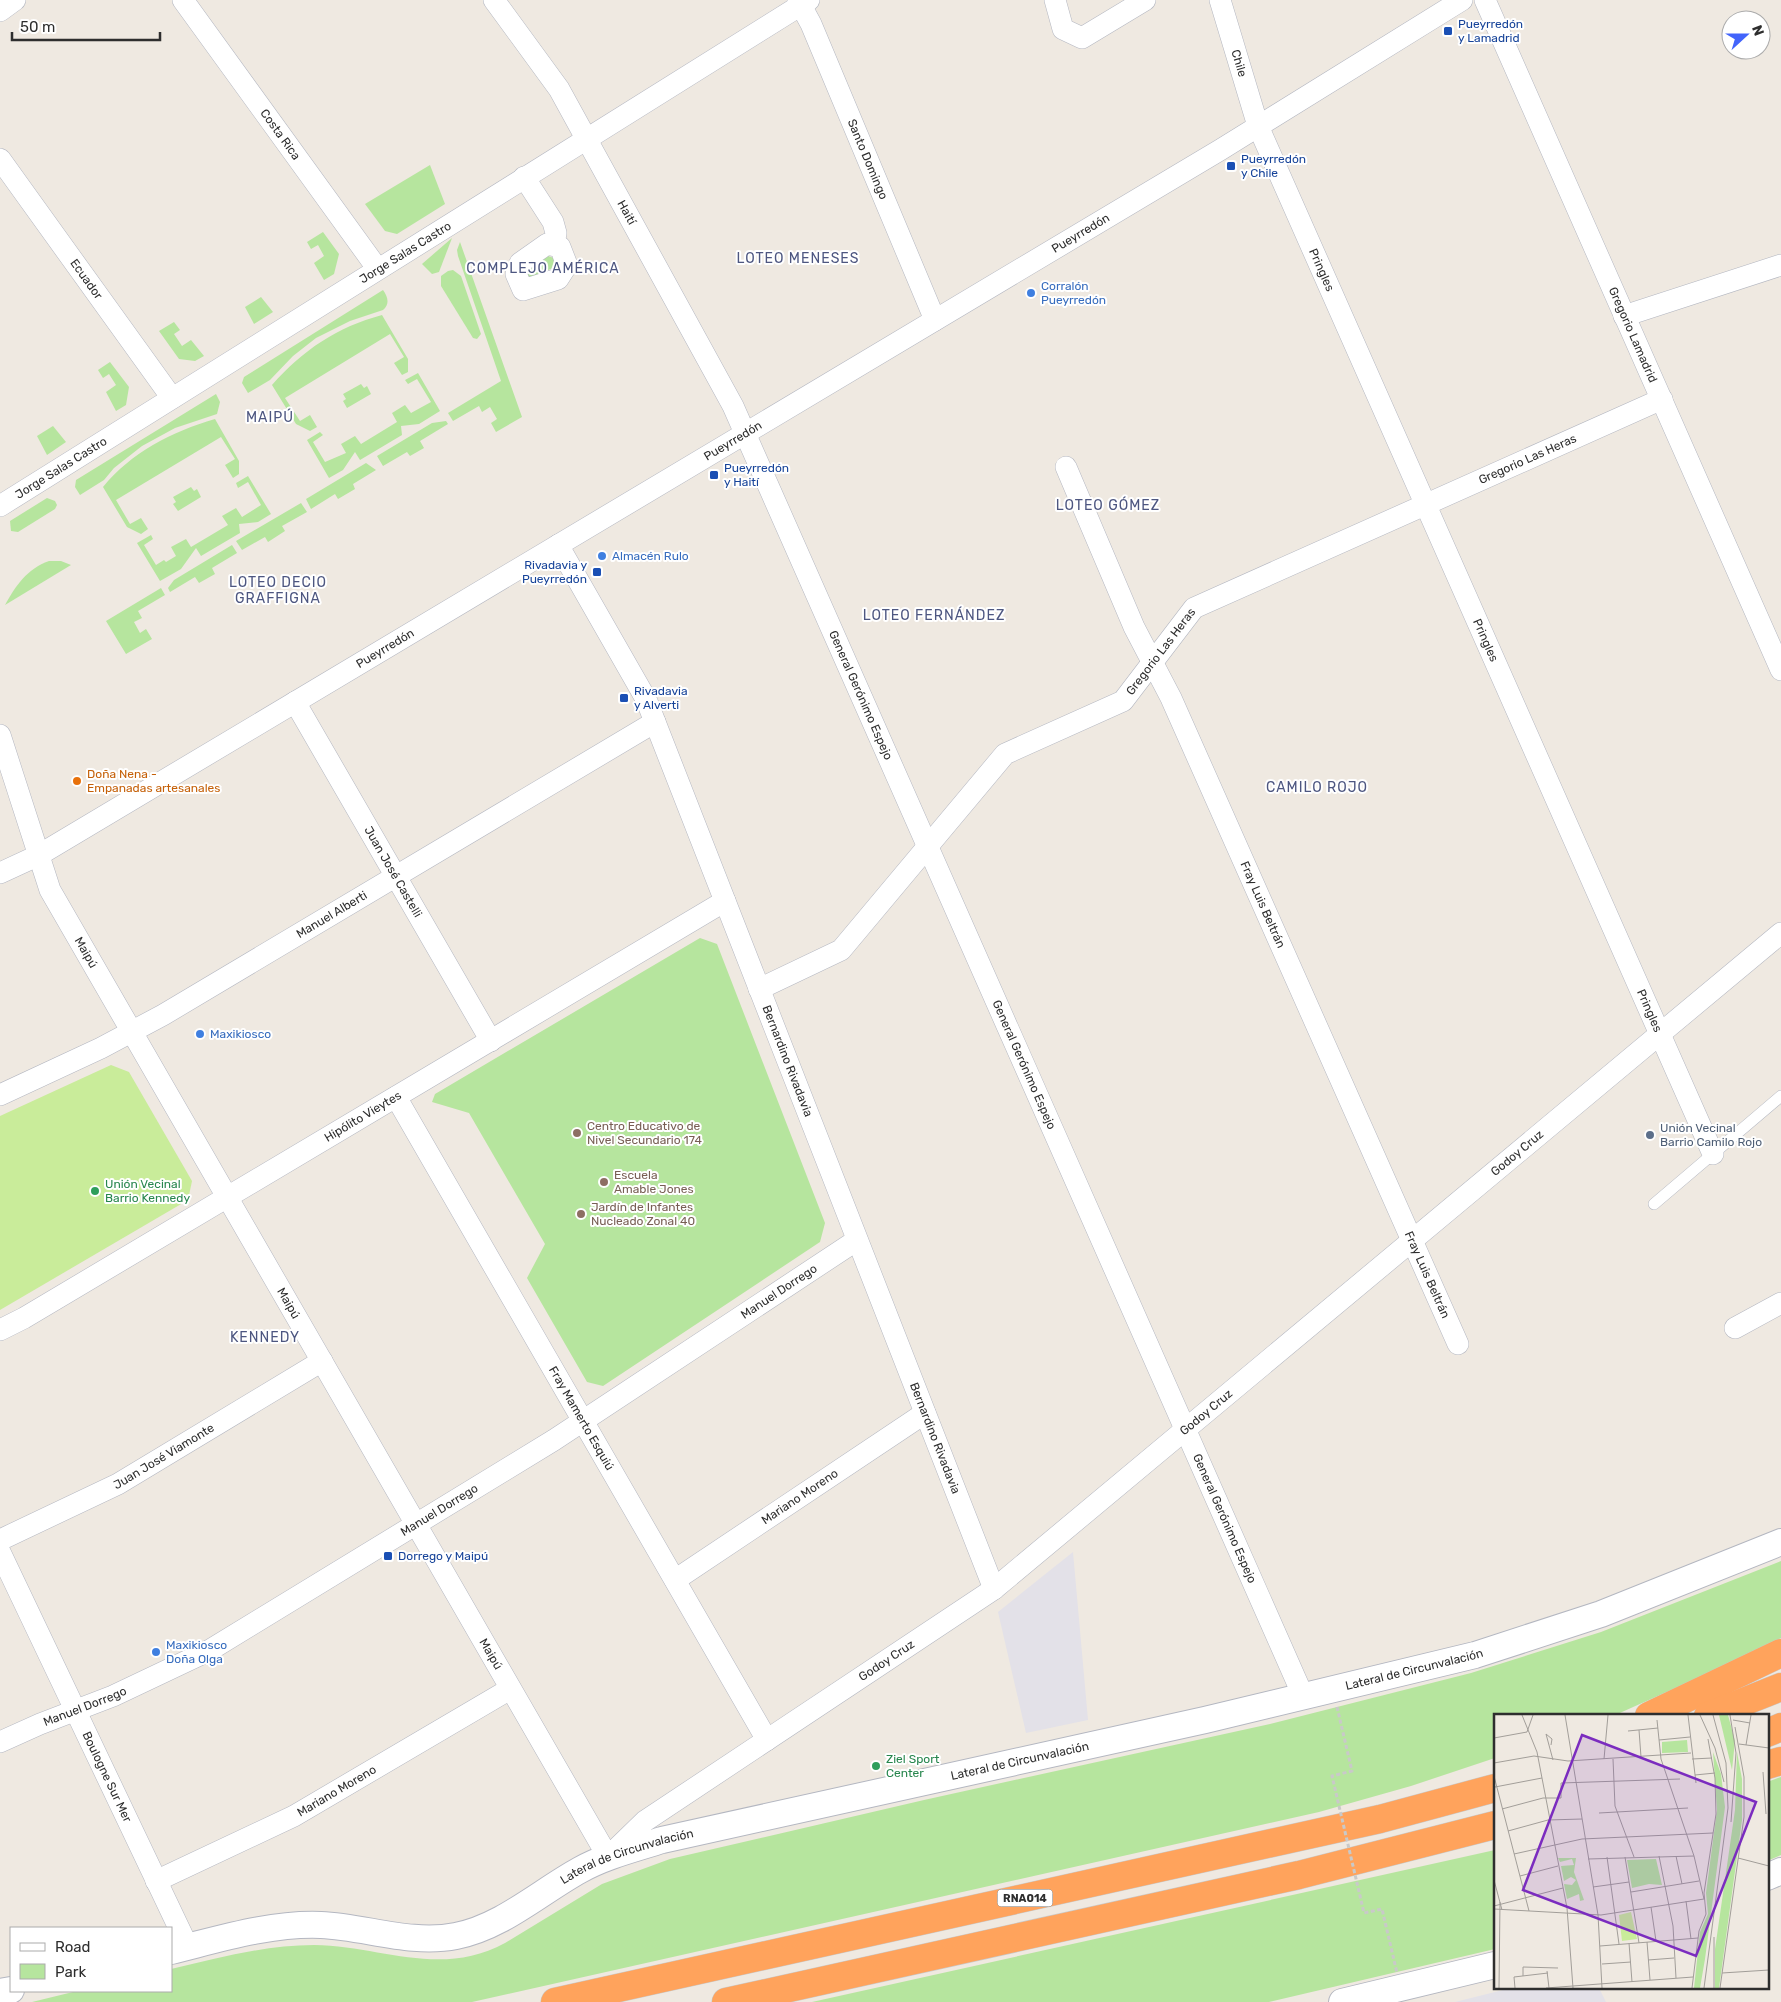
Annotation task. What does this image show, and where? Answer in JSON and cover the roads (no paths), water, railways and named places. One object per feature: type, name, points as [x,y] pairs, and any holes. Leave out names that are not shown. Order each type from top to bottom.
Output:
[{"type":"highway","points":[[1653,1714],[1781,1653]]},
{"type":"highway","points":[[1713,1714],[1781,1687]]},
{"type":"highway","points":[[1768,1733],[1781,1727]]},
{"type":"highway","points":[[1768,1765],[1781,1761]]},
{"type":"highway","points":[[1380,1818],[1494,1775]]},
{"type":"highway","name":"RNA014","points":[[555,2002],[1380,1818],[1494,1788]]},
{"type":"highway","points":[[726,2002],[1299,1875],[1494,1825]]},
{"type":"highway","points":[[1420,1845],[1494,1830]]},
{"type":"street","points":[[0,11],[15,0]]},
{"type":"street","name":"Costa Rica","points":[[183,0],[378,268]]},
{"type":"street","name":"Haití","points":[[494,0],[559,89],[733,406],[744,434]]},
{"type":"street","points":[[1055,0],[1063,29],[1082,38],[1146,0]]},
{"type":"street","name":"Chile","points":[[1220,0],[1258,126]]},
{"type":"street","name":"Pueyrredón","points":[[0,873],[39,855],[935,320],[1258,126],[1462,0]]},
{"type":"street","name":"Gregorio Lamadrid","points":[[1485,0],[1781,670]]},
{"type":"street","name":"Jorge Salas Castro","points":[[0,506],[802,2]]},
{"type":"street","name":"Santo Domingo","points":[[802,2],[935,320]]},
{"type":"street","name":"Pringles","points":[[1258,126],[1713,1154]]},
{"type":"street","name":"Ecuador","points":[[0,160],[172,398]]},
{"type":"street","points":[[524,177],[553,222],[556,233],[554,245]]},
{"type":"street","points":[[1624,316],[1781,266]]},
{"type":"street","name":"Gregorio Las Heras","points":[[759,988],[841,950],[1005,754],[1123,701],[1194,608],[1662,399]]},
{"type":"street","name":"General Gerónimo Espejo","points":[[744,434],[1304,1698]]},
{"type":"street","name":"Fray Luis Beltrán","points":[[1066,466],[1134,627],[1175,707],[1458,1344]]},
{"type":"street","name":"Bernardino Rivadavia","points":[[558,545],[646,699],[994,1589]]},
{"type":"street","name":"Juan José Castelli","points":[[295,702],[491,1041]]},
{"type":"street","name":"Manuel Alberti","points":[[0,1095],[132,1032],[655,722]]},
{"type":"street","name":"Maipú","points":[[0,735],[50,890],[608,1857]]},
{"type":"street","name":"Hipólito Vieytes","points":[[0,1330],[24,1318],[725,901]]},
{"type":"street","name":"Godoy Cruz","points":[[608,1857],[645,1822],[994,1589],[1781,934]]},
{"type":"street","name":"Fray Mamerto Esquiú","points":[[396,1097],[767,1740]]},
{"type":"street","name":"Manuel Dorrego","points":[[0,1742],[113,1696],[210,1650],[584,1421],[858,1240]]},
{"type":"street","points":[[1735,1328],[1781,1303]]},
{"type":"street","name":"Juan José Viamonte","points":[[0,1540],[118,1484],[322,1361]]},
{"type":"street","name":"Mariano Moreno","points":[[675,1580],[925,1413]]},
{"type":"street","name":"Lateral de Circunvalación","points":[[180,1949],[297,1925],[358,1929],[418,1938],[438,1939],[457,1936],[471,1932],[515,1911],[580,1869],[608,1857],[662,1840],[1304,1698],[1507,1646],[1601,1614],[1781,1542]]},
{"type":"street","name":"Boulogne Sur Mer","points":[[0,1552],[156,1881],[180,1949]]},
{"type":"street","name":"Mariano Moreno","points":[[156,1881],[294,1816],[510,1689]]},
{"type":"street","points":[[1768,1877],[1781,1872]]},
{"type":"street","points":[[1342,2002],[1494,1965]]},
{"type":"lane","points":[[1654,1204],[1781,1096]]},
{"type":"place","name":"Pueyrredón y Lamadrid","points":[[1448,31]]},
{"type":"place","name":"Pueyrredón y Chile","points":[[1231,166]]},
{"type":"place","name":"Corralón Pueyrredón","points":[[1031,293]]},
{"type":"place","name":"Pueyrredón y Haití","points":[[714,475]]},
{"type":"place","name":"Almacén Rulo","points":[[602,556]]},
{"type":"place","name":"Rivadavia y Pueyrredón","points":[[597,572]]},
{"type":"place","name":"Rivadavia y Alverti","points":[[624,698]]},
{"type":"place","name":"Doña Nena - Empanadas artesanales","points":[[77,781]]},
{"type":"place","name":"Maxikiosco","points":[[200,1034]]},
{"type":"place","name":"Centro Educativo de Nivel Secundario 174","points":[[577,1133]]},
{"type":"place","name":"Unión Vecinal Barrio Camilo Rojo","points":[[1650,1135]]},
{"type":"place","name":"Escuela Amable Jones","points":[[604,1182]]},
{"type":"place","name":"Unión Vecinal Barrio Kennedy","points":[[95,1191]]},
{"type":"place","name":"Jardín de Infantes Nucleado Zonal 40","points":[[581,1214]]},
{"type":"place","name":"Dorrego y Maipú","points":[[388,1556]]},
{"type":"place","name":"Maxikiosco Doña Olga","points":[[156,1652]]},
{"type":"place","name":"Ziel Sport Center","points":[[876,1766]]},
{"type":"district","name":"LOTEO MENESES","points":[[798,258]]},
{"type":"district","name":"COMPLEJO AMÉRICA","points":[[543,268]]},
{"type":"district","name":"MAIPÚ","points":[[270,417]]},
{"type":"district","name":"LOTEO GÓMEZ","points":[[1108,505]]},
{"type":"district","name":"LOTEO DECIO GRAFFIGNA","points":[[278,590]]},
{"type":"district","name":"LOTEO FERNÁNDEZ","points":[[934,615]]},
{"type":"district","name":"CAMILO ROJO","points":[[1317,787]]},
{"type":"district","name":"KENNEDY","points":[[265,1337]]}]
